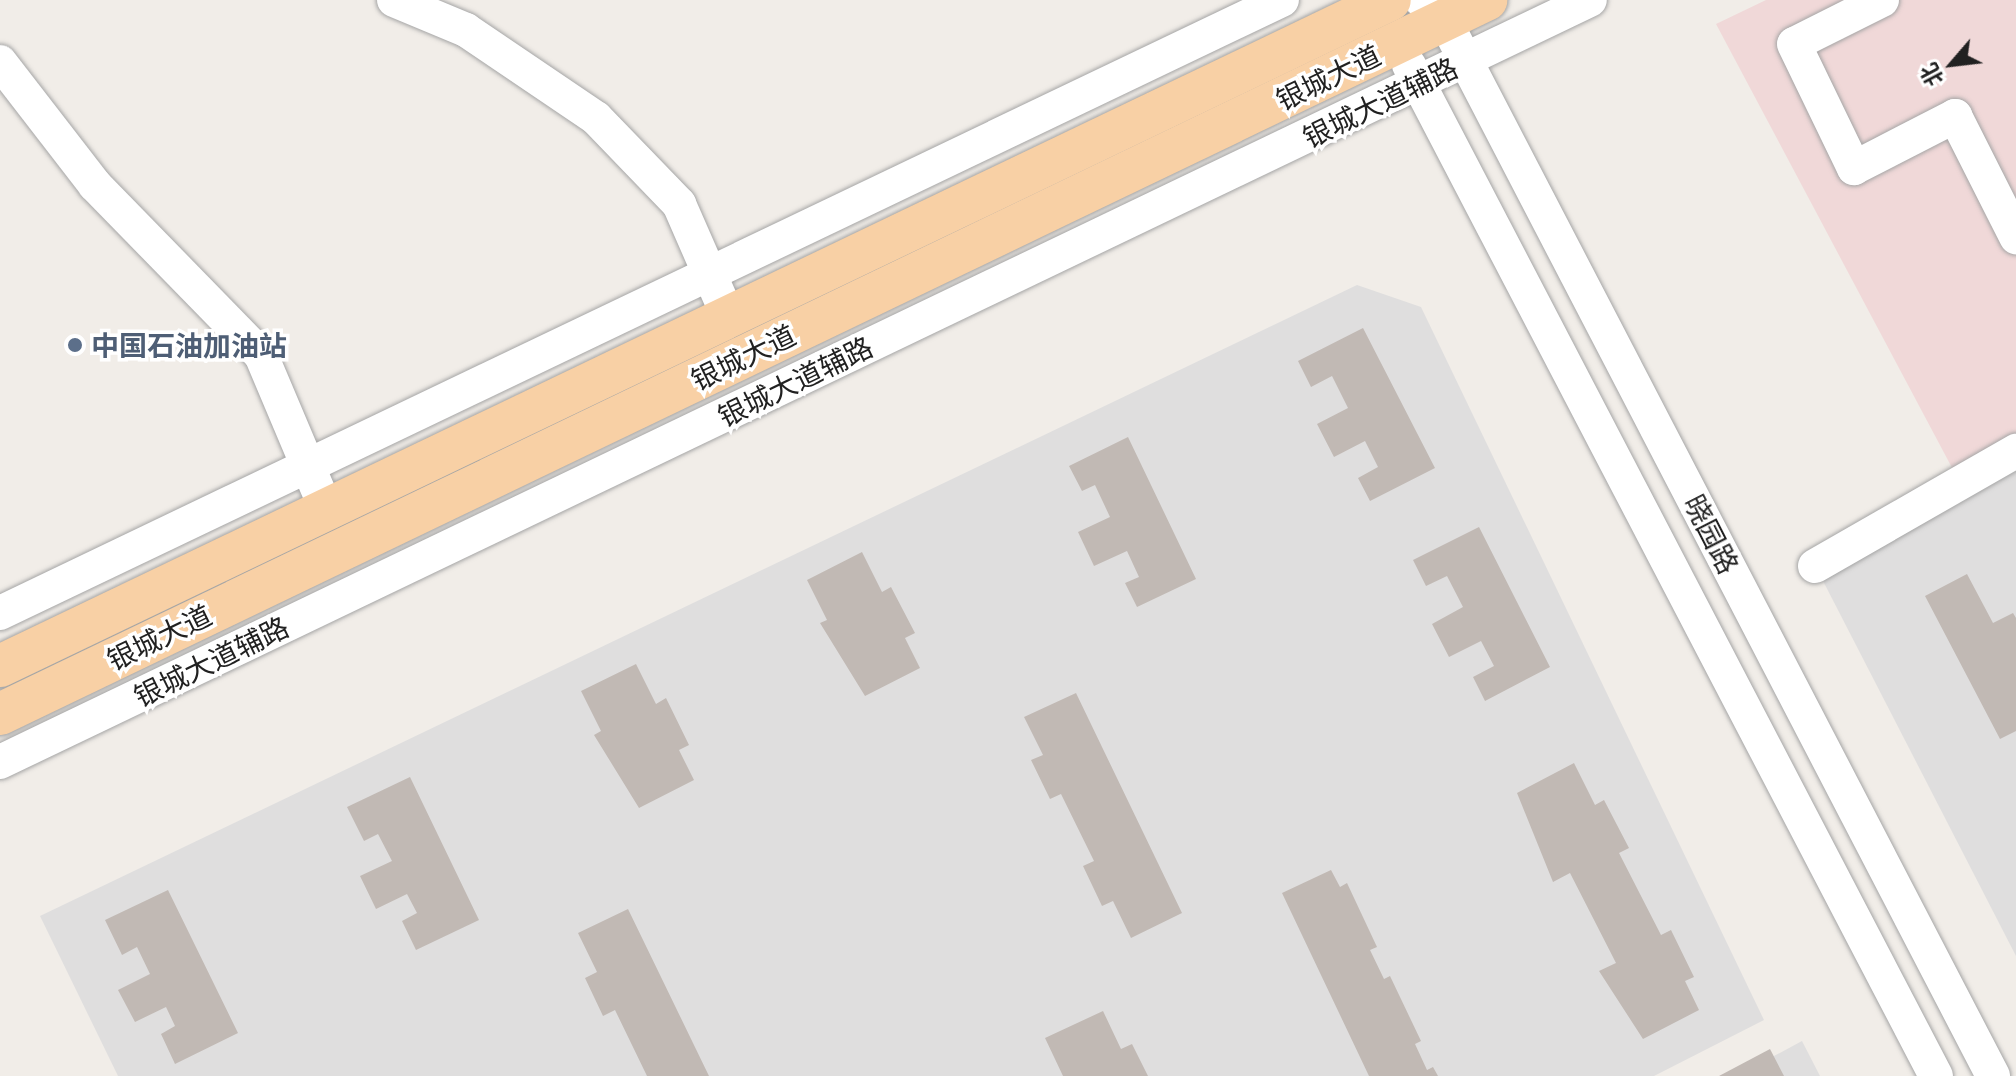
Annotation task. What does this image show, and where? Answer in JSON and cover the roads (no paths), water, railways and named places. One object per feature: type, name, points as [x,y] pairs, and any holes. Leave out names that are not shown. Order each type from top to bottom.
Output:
[{"type":"main road","name":"银城大道","points":[[0,666],[1390,0]]},
{"type":"main road","name":"银城大道","points":[[0,714],[1398,43],[1432,10],[1486,0]]},
{"type":"street","points":[[394,0],[466,30],[596,118],[679,204],[728,317]]},
{"type":"street","points":[[0,613],[307,465],[711,277],[1282,0]]},
{"type":"street","points":[[1398,43],[1408,0]]},
{"type":"street","name":"银城大道辅路","points":[[0,762],[1590,0]]},
{"type":"street","points":[[1882,0],[1794,44],[1854,168],[1955,116],[2016,237]]},
{"type":"street","name":"晓园路","points":[[1432,10],[1466,61],[1993,1076]]},
{"type":"street","name":"晓园路","points":[[1398,43],[1936,1076]]},
{"type":"street","points":[[0,62],[95,185],[261,355],[326,509]]},
{"type":"street","points":[[1815,566],[2016,451]]},
{"type":"place","name":"中国石油加油站","points":[[75,345]]}]
